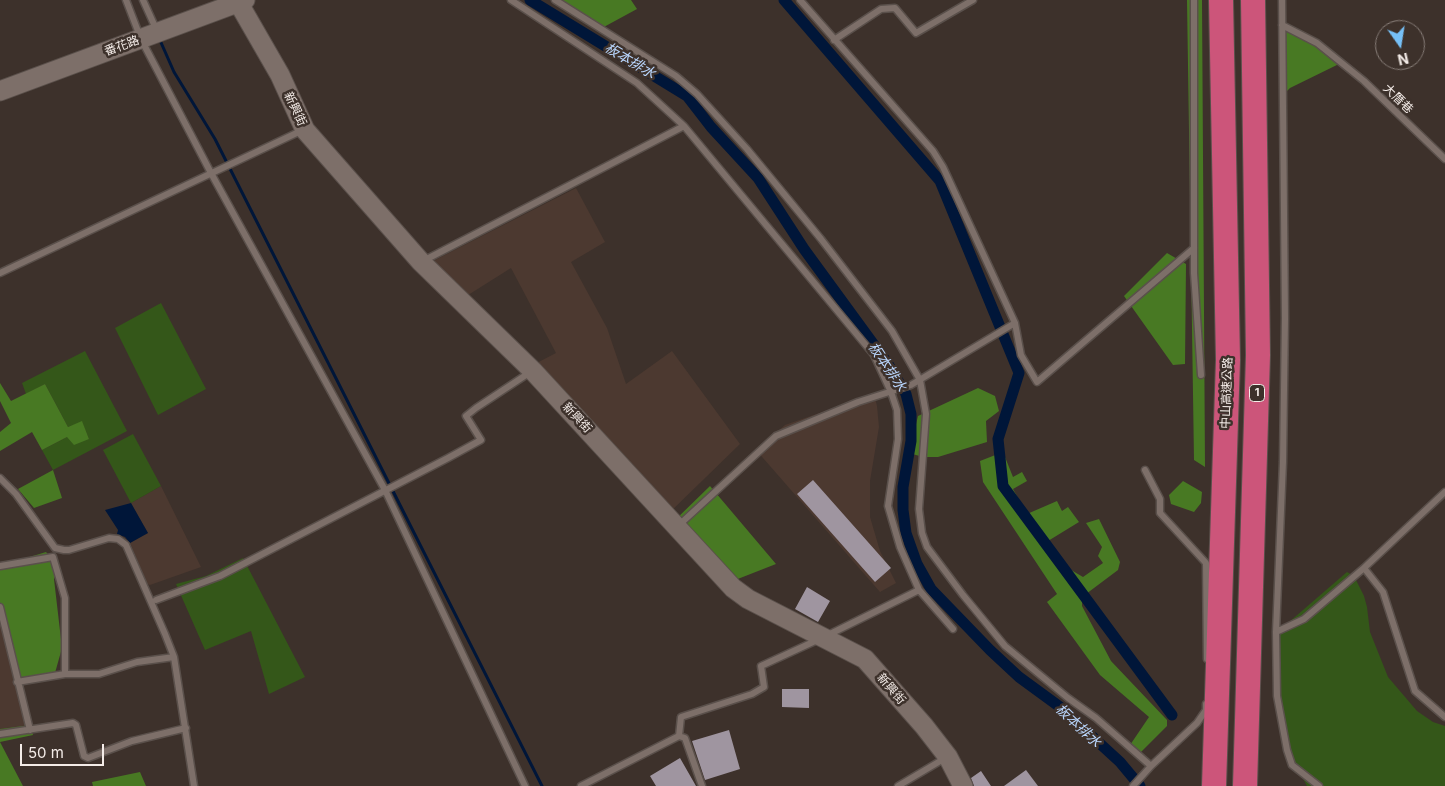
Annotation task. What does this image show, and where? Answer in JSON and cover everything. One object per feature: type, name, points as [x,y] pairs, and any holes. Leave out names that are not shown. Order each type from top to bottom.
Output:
[{"type":"highway","name":"中山高速公路","points":[[1214,786],[1228,360],[1221,0]]},
{"type":"highway","name":"1","points":[[1245,786],[1258,355],[1253,0]]},
{"type":"street","name":"番花路","points":[[0,91],[240,1]]},
{"type":"street","name":"新興街","points":[[240,1],[280,75],[304,130],[421,262],[533,371],[733,588],[748,599],[865,659],[924,726],[948,757],[963,786]]},
{"type":"lane","points":[[126,0],[141,39],[211,173],[385,490],[525,786]]},
{"type":"lane","points":[[143,0],[158,33]]},
{"type":"lane","points":[[511,0],[637,83],[684,126],[874,355],[898,410],[898,439],[888,506],[900,547],[919,590],[953,630]]},
{"type":"lane","points":[[555,0],[676,76],[697,94],[821,239],[892,331],[920,380],[926,414],[919,509],[922,533],[927,547],[1005,646],[1068,698],[1096,718],[1151,766]]},
{"type":"lane","points":[[800,0],[933,151],[944,167],[1015,323],[1021,355],[1037,382],[1194,248]]},
{"type":"lane","points":[[834,40],[881,9],[895,8],[916,33],[973,0]]},
{"type":"lane","points":[[1194,0],[1194,273],[1201,375]]},
{"type":"lane","points":[[1282,0],[1285,318],[1283,462],[1276,632],[1277,696],[1287,750],[1292,764],[1319,786]]},
{"type":"lane","name":"大厝巷","points":[[1282,26],[1317,43],[1364,81],[1445,159]]},
{"type":"lane","points":[[421,262],[684,126]]},
{"type":"lane","points":[[0,272],[304,130]]},
{"type":"lane","points":[[677,527],[776,436],[858,402],[911,385],[1015,323]]},
{"type":"lane","points":[[156,600],[220,576],[481,440],[466,416],[533,371]]},
{"type":"lane","points":[[1145,470],[1160,499],[1160,513],[1206,564],[1206,671]]},
{"type":"lane","points":[[0,478],[16,494],[55,548],[69,550],[110,538],[118,539],[126,545],[174,657],[194,786]]},
{"type":"lane","points":[[1276,632],[1304,619],[1364,568],[1445,492]]},
{"type":"lane","points":[[0,566],[52,557],[65,598],[65,674]]},
{"type":"lane","points":[[1364,568],[1383,592],[1415,691],[1445,717]]},
{"type":"lane","points":[[678,736],[681,717],[752,694],[764,687],[762,666],[919,590]]},
{"type":"lane","points":[[0,607],[30,730]]},
{"type":"lane","points":[[17,682],[65,674],[98,674],[136,662],[174,657]]},
{"type":"lane","points":[[1133,786],[1151,766],[1197,723],[1206,710],[1206,700]]},
{"type":"lane","points":[[0,734],[73,723],[76,725],[84,756],[88,758],[132,741],[186,728]]},
{"type":"lane","points":[[581,786],[678,736],[685,738],[702,786]]},
{"type":"lane","points":[[898,786],[948,757]]},
{"type":"shaded area","points":[[576,188],[605,242],[571,262],[607,328],[626,384],[672,351],[740,444],[666,516],[529,367],[556,353],[511,268],[465,297],[433,266],[435,260]]},
{"type":"shaded area","points":[[874,394],[879,427],[870,481],[870,517],[880,551],[896,583],[880,592],[756,450],[785,425]]},
{"type":"shaded area","points":[[161,486],[201,567],[150,585],[147,584],[130,543],[148,533],[131,503]]},
{"type":"shaded area","points":[[0,619],[30,725],[0,729]]},
{"type":"green space","points":[[559,0],[631,0],[637,9],[602,28]]},
{"type":"green space","points":[[1187,0],[1202,0],[1205,467],[1194,460]]},
{"type":"green space","points":[[1294,29],[1341,63],[1290,88],[1281,97],[1285,30]]},
{"type":"green space","points":[[1167,253],[1186,264],[1185,364],[1173,365],[1124,296]]},
{"type":"green space","points":[[161,303],[206,389],[158,415],[115,328]]},
{"type":"green space","points":[[85,351],[127,431],[53,470],[42,450],[67,437],[89,439],[82,422],[68,427],[45,384],[26,394],[22,383]]},
{"type":"green space","points":[[0,383],[11,401],[45,384],[68,427],[82,421],[89,439],[74,445],[67,437],[42,450],[32,432],[0,451],[0,432],[11,423],[0,401]]},
{"type":"green space","points":[[978,388],[995,396],[999,411],[986,421],[987,442],[938,457],[923,457],[909,453],[918,416]]},
{"type":"green space","points":[[133,434],[161,486],[131,503],[103,450]]},
{"type":"green space","points":[[1003,452],[1013,477],[1022,472],[1027,481],[1013,489],[1027,514],[1057,501],[1062,511],[1068,507],[1079,522],[1048,541],[1066,567],[1083,577],[1103,563],[1098,556],[1102,547],[1086,523],[1099,519],[1120,562],[1118,570],[1082,597],[1082,606],[1111,661],[1167,720],[1167,726],[1137,756],[1132,754],[1128,748],[1149,717],[1100,675],[1047,602],[1057,594],[983,482],[980,461]]},
{"type":"green space","points":[[53,470],[62,498],[34,508],[18,489]]},
{"type":"green space","points":[[1183,481],[1202,492],[1201,503],[1194,512],[1171,504],[1169,495]]},
{"type":"green space","points":[[710,486],[776,564],[725,584],[672,523]]},
{"type":"green space","points":[[46,552],[59,567],[54,579],[62,648],[55,673],[20,684],[0,619],[0,568],[3,565]]},
{"type":"green space","points":[[243,558],[305,677],[269,694],[251,631],[205,650],[176,584],[206,576]]},
{"type":"green space","points":[[1347,572],[1354,576],[1364,596],[1370,632],[1388,677],[1417,711],[1433,722],[1445,726],[1445,786],[1307,786],[1292,762],[1278,715],[1275,642],[1281,629]]},
{"type":"green space","points":[[30,725],[33,735],[0,742],[0,729]]},
{"type":"green space","points":[[0,742],[23,786],[0,786]]},
{"type":"green space","points":[[140,772],[146,786],[93,786],[92,782]]},
{"type":"water","points":[[131,503],[148,533],[130,543],[125,537],[117,534],[118,530],[105,510]]},
{"type":"building","points":[[813,480],[891,568],[875,582],[797,494]]},
{"type":"building","points":[[807,587],[830,601],[818,622],[795,609]]},
{"type":"building","points":[[782,689],[809,689],[809,708],[782,707]]},
{"type":"building","points":[[729,730],[740,769],[705,780],[692,741]]},
{"type":"building","points":[[680,758],[696,786],[656,786],[650,776]]},
{"type":"building","points":[[1026,770],[1038,786],[1004,786]]},
{"type":"building","points":[[981,771],[991,786],[974,786],[971,778]]},
{"type":"waterway","name":"板本排水","points":[[530,0],[687,96],[711,127],[758,178],[804,249],[888,364],[906,394],[911,414],[911,441],[903,487],[903,510],[906,533],[917,564],[931,589],[990,650],[1019,677],[1060,707],[1120,762],[1140,786]]},
{"type":"waterway","points":[[784,0],[940,181],[1019,373],[998,439],[1003,486],[1172,715]]},
{"type":"waterway","points":[[159,38],[174,72],[215,139],[542,786]]}]
